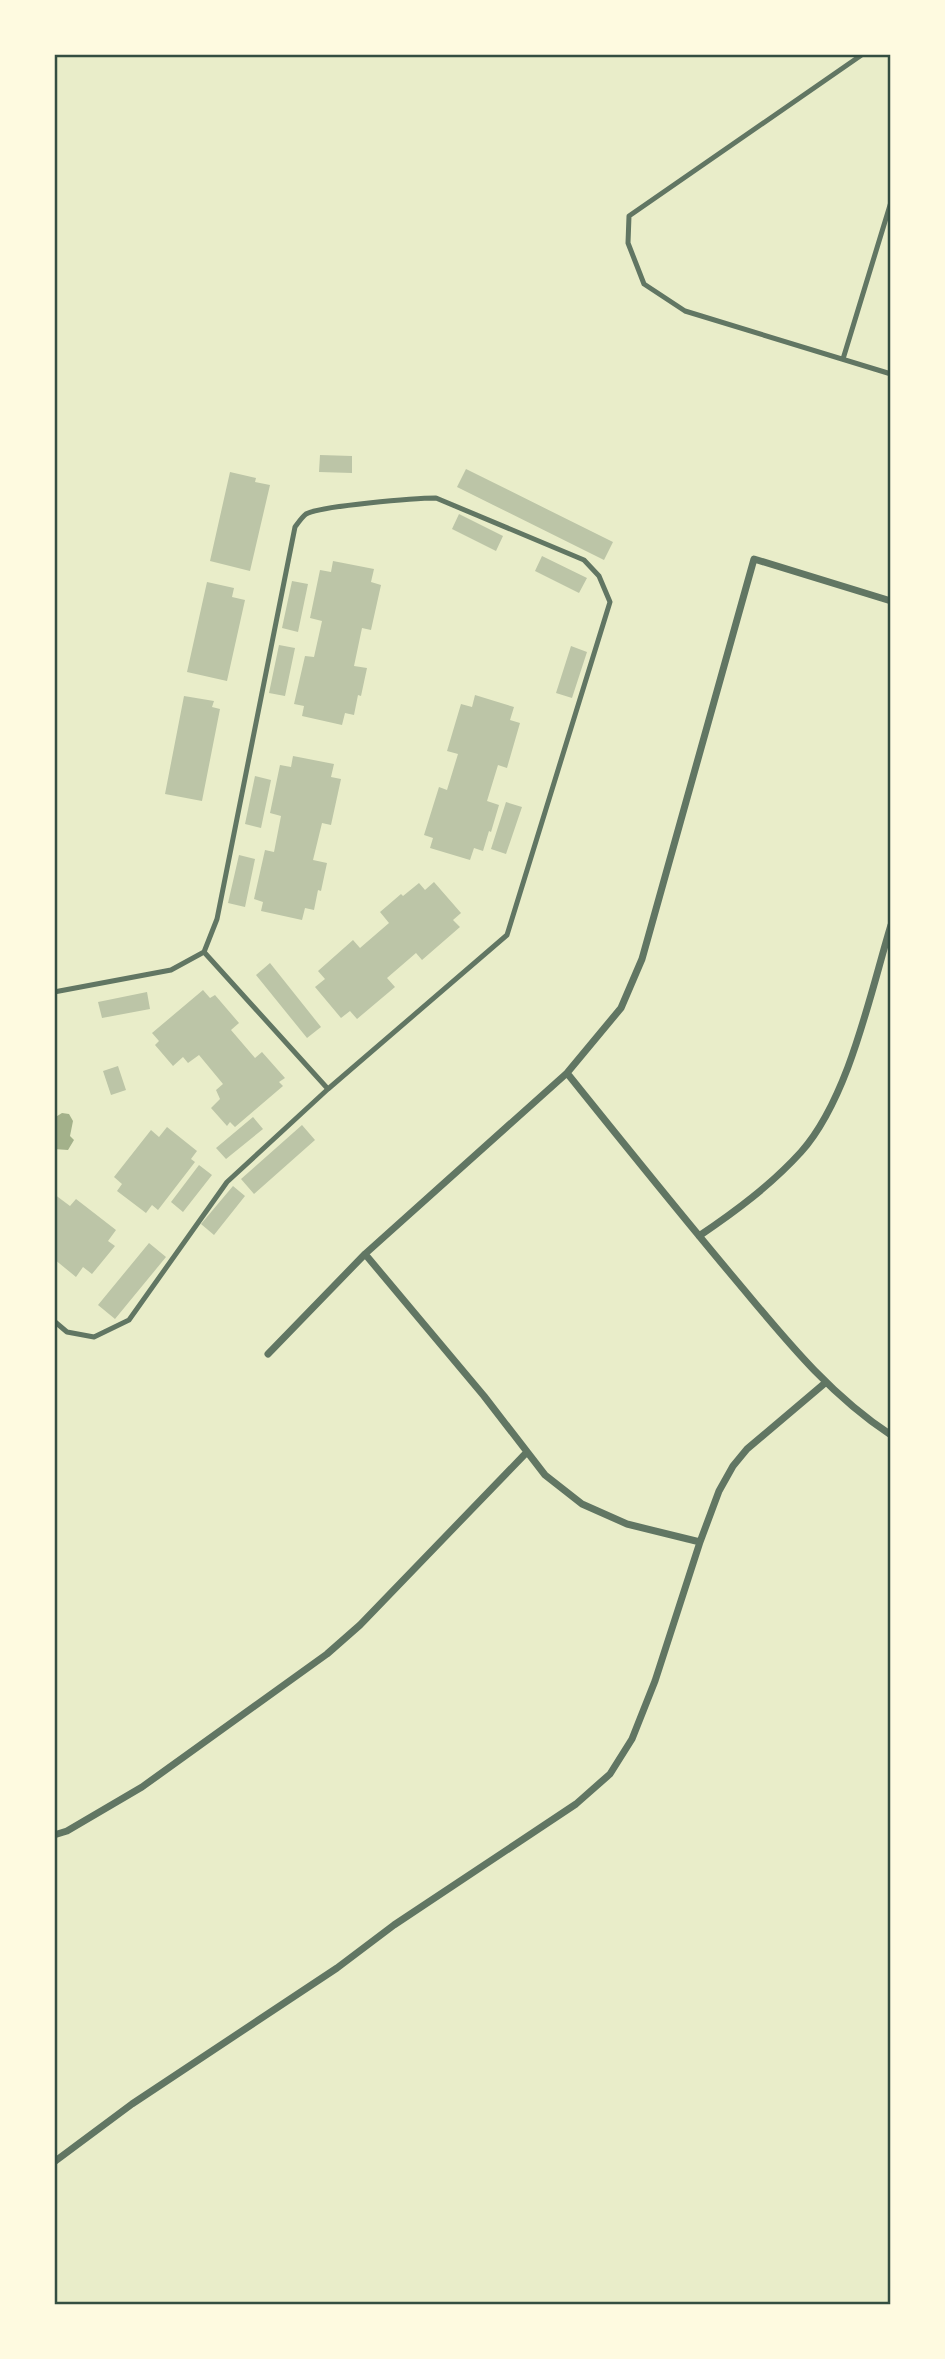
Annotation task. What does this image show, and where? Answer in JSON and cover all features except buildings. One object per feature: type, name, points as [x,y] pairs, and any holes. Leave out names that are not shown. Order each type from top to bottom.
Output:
[{"type":"street","points":[[268,1354],[365,1254],[566,1073],[621,1008],[642,959],[754,559],[891,601]]},
{"type":"street","points":[[699,1236],[752,1200],[803,1151],[825,1118],[845,1079],[891,925]]},
{"type":"street","points":[[566,1073],[699,1236],[825,1382],[862,1416],[891,1435]]},
{"type":"street","points":[[365,1254],[484,1396],[545,1475],[582,1504],[626,1524],[700,1542]]},
{"type":"street","points":[[54,2162],[132,2104],[576,1804],[610,1774],[632,1739],[655,1681],[719,1491],[733,1466],[747,1449],[825,1382]]},
{"type":"street","points":[[54,1835],[67,1831],[142,1787],[327,1654],[360,1625],[527,1452]]},
{"type":"lane","points":[[863,54],[629,216],[628,243],[644,284],[685,312],[891,373]]},
{"type":"lane","points":[[843,359],[891,202]]},
{"type":"lane","points":[[54,992],[171,970],[204,952],[217,919],[295,527],[306,514],[324,509],[436,498],[584,560],[599,576],[610,602],[507,935],[328,1089],[227,1182],[129,1320],[94,1337],[67,1332],[54,1321]]},
{"type":"lane","points":[[204,952],[328,1089]]},
{"type":"shaded area","points":[[62,1113],[69,1114],[73,1121],[70,1136],[74,1140],[68,1150],[54,1149],[54,1118]]}]
